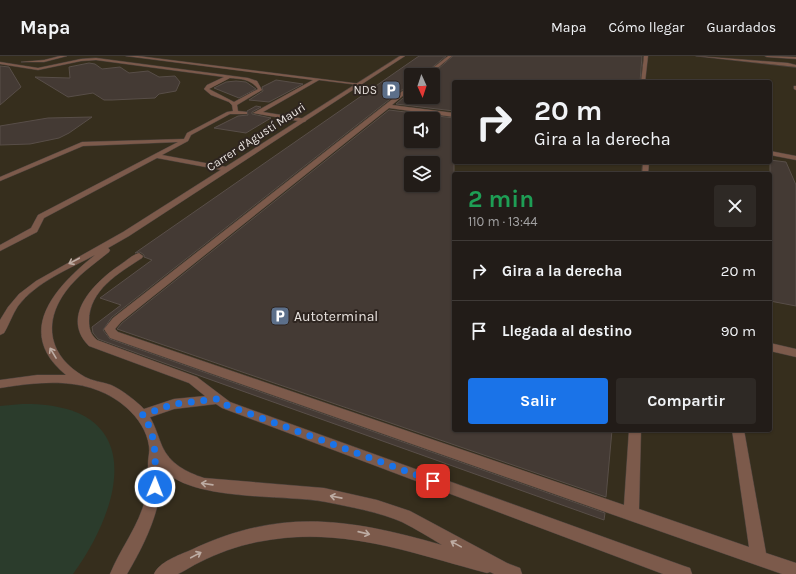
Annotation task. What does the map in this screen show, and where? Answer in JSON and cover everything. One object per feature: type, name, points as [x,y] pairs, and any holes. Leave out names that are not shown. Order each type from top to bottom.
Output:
[{"type":"street","points":[[0,59],[24,62],[48,60],[65,56]]},
{"type":"street","points":[[128,56],[359,84]]},
{"type":"street","name":"Carrer d'Agustí Mauri","points":[[121,237],[403,56]]},
{"type":"street","points":[[435,68],[450,56]]},
{"type":"street","points":[[644,80],[646,56]]},
{"type":"street","points":[[698,56],[796,66]]},
{"type":"street","points":[[767,56],[796,58]]},
{"type":"street","points":[[0,64],[38,69],[81,60],[96,59],[254,80],[260,89],[234,104]]},
{"type":"street","points":[[230,76],[209,86],[206,89],[230,100],[240,114]]},
{"type":"street","points":[[258,113],[318,79]]},
{"type":"street","points":[[404,93],[117,320],[109,329],[110,332],[114,335],[136,343],[796,572]]},
{"type":"street","points":[[388,106],[452,115]]},
{"type":"street","points":[[0,248],[34,230],[41,217],[186,140],[189,134],[229,113],[258,113],[304,120]]},
{"type":"street","points":[[0,180],[82,144],[93,143],[105,145],[186,140]]},
{"type":"street","points":[[772,153],[796,158]]},
{"type":"street","points":[[156,156],[227,169]]},
{"type":"street","points":[[0,331],[8,313],[15,303],[26,293],[65,266],[121,237]]},
{"type":"street","points":[[81,380],[58,362],[48,344],[46,317],[55,300],[74,276],[121,237]]},
{"type":"street","points":[[140,256],[110,276],[91,296],[85,307],[83,318],[88,339],[100,347],[192,380],[226,405],[684,574]]},
{"type":"street","points":[[772,347],[796,353]]},
{"type":"street","points":[[0,384],[46,378],[81,380],[108,388],[126,398],[142,415],[156,447],[166,464],[174,473],[187,479],[204,484],[324,495],[377,507],[404,516],[508,572]]},
{"type":"street","points":[[142,415],[174,404],[217,399]]},
{"type":"street","points":[[631,514],[635,432]]},
{"type":"street","points":[[738,432],[759,558]]},
{"type":"street","points":[[118,574],[133,550],[147,517],[155,487],[156,447]]},
{"type":"street","points":[[162,574],[202,552],[236,539],[266,533],[299,529],[330,529],[357,532],[508,572]]},
{"type":"shaded area","points":[[0,56],[796,56],[796,574],[0,574]]},
{"type":"green space","points":[[22,404],[62,408],[90,419],[107,438],[114,461],[113,488],[105,516],[91,546],[73,574],[0,574],[0,406]]},
{"type":"building","points":[[419,56],[446,56],[431,68],[404,68],[404,88],[112,317],[103,330],[110,339],[605,513],[604,520],[98,339],[93,333],[92,327],[121,305],[100,298],[152,260],[144,257],[144,255],[140,252],[135,253]]},
{"type":"building","name":"NDS","points":[[453,56],[642,56],[640,80],[452,80],[452,111],[396,104],[404,97],[404,104],[440,104],[439,68]]},
{"type":"building","points":[[89,63],[95,64],[102,69],[120,67],[129,73],[148,71],[159,77],[175,76],[180,82],[176,91],[159,94],[155,98],[104,100],[93,93],[68,97],[35,77],[70,78],[69,67]]},
{"type":"building","points":[[0,66],[9,67],[21,87],[0,105]]},
{"type":"building","points":[[276,80],[303,84],[269,102],[249,100],[263,91],[262,87]]},
{"type":"building","points":[[226,82],[246,82],[256,89],[239,98],[214,88]]},
{"type":"building","points":[[256,106],[261,107],[252,112],[252,114],[271,118],[246,133],[214,128],[238,116],[248,115],[247,111]]},
{"type":"building","name":"Autoterminal","points":[[389,110],[405,112],[404,112],[404,148],[440,148],[440,116],[452,118],[452,164],[454,164],[454,172],[452,172],[452,432],[612,432],[606,497],[117,329],[122,323]]},
{"type":"building","points":[[92,117],[59,138],[30,144],[0,145],[0,126],[48,118]]},
{"type":"building","points":[[772,160],[786,162],[796,185],[796,306],[772,301],[772,172],[770,172],[770,164],[772,164]]},
{"type":"place","name":"NDS","points":[[391,90]]},
{"type":"place","name":"Autoterminal","points":[[280,316]]},
{"type":"route","points":[[155,487],[156,447],[142,415],[174,404],[217,399],[226,405],[433,481]]}]
